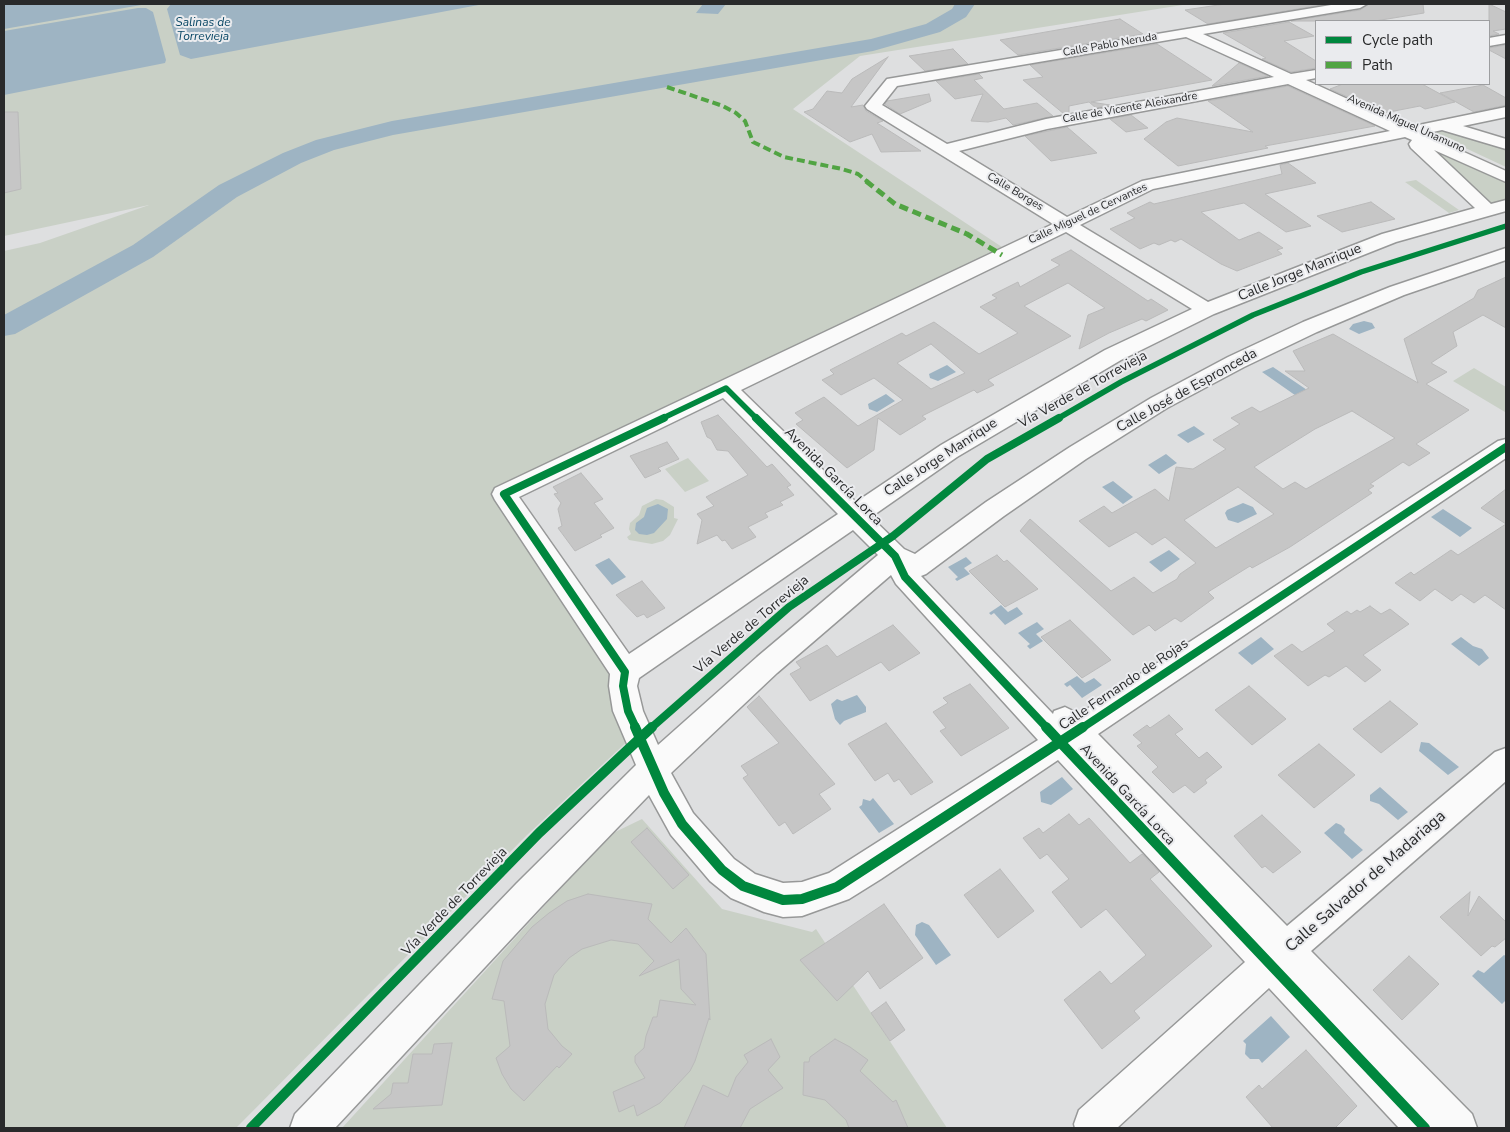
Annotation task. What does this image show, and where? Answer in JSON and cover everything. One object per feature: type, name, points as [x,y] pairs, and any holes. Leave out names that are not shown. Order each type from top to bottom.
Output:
[{"type":"street","name":"Calle Pablo Neruda","points":[[872,106],[892,82],[1360,4]]},
{"type":"street","name":"Avenida Miguel Unamuno","points":[[1191,31],[1413,131],[1506,169]]},
{"type":"street","points":[[1490,42],[1506,39]]},
{"type":"street","name":"Calle de Vicente Aleixandre","points":[[945,150],[1046,124],[1315,74]]},
{"type":"street","name":"Calle Borges","points":[[872,106],[1207,310]]},
{"type":"street","name":"Calle Miguel de Cervantes","points":[[726,388],[1148,185],[1506,112]]},
{"type":"street","name":"Avenida Miguel Unamuno","points":[[1445,125],[1506,144]]},
{"type":"street","name":"Avenida Miguel Unamuno","points":[[1413,131],[1506,177]]},
{"type":"street","name":"Avenida Miguel Unamuno","points":[[1413,131],[1416,144],[1487,210]]},
{"type":"street","name":"Calle Jorge Manrique","points":[[625,672],[949,451],[1039,397],[1113,356],[1207,310],[1348,253],[1389,238],[1506,205]]},
{"type":"street","name":"Calle José de Espronceda","points":[[309,1128],[522,902],[654,768],[767,665],[906,567],[1078,453],[1159,403],[1236,362],[1310,327],[1397,291],[1506,254]]},
{"type":"street","points":[[654,768],[628,711],[623,686],[625,672],[504,494],[726,388]]},
{"type":"street","name":"Avenida García Lorca","points":[[726,388],[906,567],[1279,957],[1458,1128]]},
{"type":"street","name":"Calle Fernando de Rojas","points":[[654,768],[664,793],[682,824],[722,870],[743,886],[764,895],[783,900],[802,899],[821,894],[854,878],[1506,447]]},
{"type":"street","name":"Calle Salvador de Madariaga","points":[[1093,1124],[1279,957],[1506,762]]},
{"type":"street","name":"Avenida García Lorca","points":[[1279,957],[1425,1128]]},
{"type":"shaded area","points":[[4,4],[1189,4],[860,56],[793,109],[1002,247],[494,492],[605,659],[632,737],[527,835],[236,1128],[4,1128],[4,251],[40,243],[149,205],[4,236]]},
{"type":"shaded area","points":[[1447,128],[1506,147],[1506,167],[1431,132]]},
{"type":"shaded area","points":[[1427,144],[1506,180],[1506,200],[1489,204]]},
{"type":"shaded area","points":[[1416,180],[1459,210],[1449,213],[1405,182]]},
{"type":"shaded area","points":[[1474,368],[1506,387],[1505,412],[1453,381]]},
{"type":"shaded area","points":[[688,458],[709,481],[685,492],[665,469]]},
{"type":"shaded area","points":[[656,499],[663,500],[674,507],[674,518],[678,519],[670,535],[663,541],[652,544],[629,540],[627,537],[631,534],[629,529],[630,523],[639,515],[642,506]]},
{"type":"shaded area","points":[[642,819],[722,909],[812,932],[816,929],[947,1128],[342,1128],[609,835]]},
{"type":"water","name":"Salinas de Torrevieja","points":[[4,4],[147,4],[4,29]]},
{"type":"water","name":"Salinas de Torrevieja","points":[[171,4],[484,4],[191,59],[180,55],[167,9]]},
{"type":"water","points":[[703,4],[726,4],[718,14],[696,13]]},
{"type":"water","name":"Salinas de Torrevieja","points":[[146,8],[153,12],[166,60],[165,63],[4,95],[4,31]]},
{"type":"water","points":[[1364,321],[1372,323],[1375,328],[1359,334],[1349,329],[1353,324]]},
{"type":"water","points":[[947,365],[956,372],[938,381],[930,378],[929,374]]},
{"type":"water","points":[[1273,367],[1313,394],[1302,400],[1262,372]]},
{"type":"water","points":[[886,394],[895,401],[877,412],[869,409],[868,404]]},
{"type":"water","points":[[1194,426],[1205,434],[1188,443],[1177,435]]},
{"type":"water","points":[[1166,454],[1177,463],[1159,474],[1148,465]]},
{"type":"water","points":[[1113,481],[1133,497],[1123,504],[1102,487]]},
{"type":"water","points":[[1243,503],[1253,507],[1257,514],[1238,523],[1228,520],[1225,513],[1227,510]]},
{"type":"water","points":[[658,504],[668,509],[667,519],[654,533],[647,535],[639,534],[635,530],[636,523],[644,517],[647,508]]},
{"type":"water","points":[[1443,509],[1472,528],[1460,537],[1431,517]]},
{"type":"water","points":[[1169,550],[1180,559],[1161,572],[1149,562]]},
{"type":"water","points":[[966,557],[972,563],[964,568],[970,574],[957,581],[955,579],[958,577],[948,567]]},
{"type":"water","points":[[609,558],[626,577],[612,585],[595,565]]},
{"type":"water","points":[[1001,605],[1008,612],[1017,607],[1023,614],[1005,625],[994,613],[991,615],[989,613]]},
{"type":"water","points":[[1037,622],[1044,629],[1036,634],[1043,641],[1030,649],[1027,646],[1030,644],[1018,633]]},
{"type":"water","points":[[1261,637],[1274,649],[1252,665],[1238,653]]},
{"type":"water","points":[[1461,637],[1473,646],[1482,649],[1489,658],[1479,666],[1451,644]]},
{"type":"water","points":[[1077,676],[1085,683],[1094,678],[1102,685],[1082,698],[1070,685],[1067,687],[1064,684]]},
{"type":"water","points":[[857,695],[866,707],[866,712],[844,721],[840,725],[835,719],[831,704],[837,699],[842,701]]},
{"type":"water","points":[[1421,742],[1429,743],[1459,767],[1448,775],[1419,751]]},
{"type":"water","points":[[1062,777],[1073,789],[1051,805],[1041,802],[1040,792]]},
{"type":"water","points":[[1380,787],[1408,812],[1398,820],[1379,804],[1370,801],[1370,795]]},
{"type":"water","points":[[873,798],[894,824],[879,833],[859,807],[862,805],[863,799],[870,801]]},
{"type":"water","points":[[1336,823],[1345,829],[1344,833],[1363,850],[1352,859],[1324,833]]},
{"type":"water","points":[[922,922],[929,925],[951,955],[936,965],[915,935],[916,925]]},
{"type":"water","points":[[1504,955],[1506,956],[1506,1000],[1502,1004],[1472,976],[1478,970],[1484,973]]},
{"type":"water","points":[[1271,1016],[1290,1037],[1262,1063],[1259,1059],[1250,1059],[1245,1054],[1246,1044],[1243,1041]]},
{"type":"building","points":[[1225,4],[1327,4],[1208,24],[1185,10]]},
{"type":"building","points":[[1369,4],[1423,4],[1424,13],[1381,20],[1291,21],[1360,10]]},
{"type":"building","points":[[1489,4],[1506,12],[1506,29],[1493,31],[1499,34],[1490,36]]},
{"type":"building","points":[[1120,19],[1143,34],[1018,55],[1000,40]]},
{"type":"building","points":[[1289,22],[1314,36],[1284,41],[1315,60],[1315,68],[1291,72],[1262,59],[1266,58],[1223,33]]},
{"type":"building","points":[[1157,44],[1212,80],[1091,102],[1110,105],[1096,108],[1089,102],[1069,106],[1069,113],[1064,114],[1023,80],[1043,77],[1030,65]]},
{"type":"building","points":[[1506,45],[1506,59],[1490,51],[1490,48]]},
{"type":"building","points":[[953,49],[968,64],[925,71],[909,56]]},
{"type":"building","points":[[888,57],[851,107],[863,105],[866,111],[883,121],[877,123],[921,151],[881,152],[872,134],[850,142],[804,112],[813,109],[827,91],[842,93],[852,79]]},
{"type":"building","points":[[1239,63],[1268,76],[1212,86]]},
{"type":"building","points":[[979,74],[983,78],[974,80],[1004,109],[1037,103],[1053,116],[1013,125],[1006,118],[988,122],[971,121],[983,94],[955,99],[936,81]]},
{"type":"building","points":[[1340,85],[1424,85],[1455,102],[1425,109],[1420,106],[1384,113],[1330,89]]},
{"type":"building","points":[[1483,85],[1506,98],[1506,105],[1474,112],[1440,93]]},
{"type":"building","points":[[1288,86],[1375,126],[1265,146],[1268,148],[1178,166],[1144,139],[1166,122],[1177,118],[1253,132],[1208,101]]},
{"type":"building","points":[[929,94],[931,101],[900,114],[885,104],[887,101]]},
{"type":"building","points":[[4,112],[18,112],[21,189],[4,193]]},
{"type":"building","points":[[1131,115],[1148,128],[1126,132],[1110,119]]},
{"type":"building","points":[[1067,127],[1097,153],[1051,161],[1025,136]]},
{"type":"building","points":[[1288,163],[1316,183],[1265,194],[1311,226],[1286,232],[1244,203],[1201,212],[1239,240],[1259,232],[1283,248],[1277,250],[1282,254],[1237,271],[1221,264],[1181,239],[1175,242],[1171,240],[1159,245],[1154,243],[1140,249],[1110,229],[1135,218],[1127,213],[1150,202],[1154,204],[1282,174],[1280,165]]},
{"type":"building","points":[[1371,202],[1395,219],[1342,232],[1317,216]]},
{"type":"building","points":[[1071,250],[1148,301],[1151,299],[1168,310],[1146,321],[1142,319],[1109,333],[1079,349],[1088,315],[1105,308],[1068,283],[1024,306],[1071,336],[988,380],[994,385],[977,393],[974,390],[922,416],[926,419],[900,435],[878,418],[874,450],[847,468],[796,424],[803,420],[795,413],[824,397],[858,426],[903,400],[874,378],[841,395],[822,380],[834,374],[830,370],[902,333],[906,336],[934,322],[979,354],[1018,333],[980,307],[997,298],[992,295],[1018,282],[1020,287],[1060,265],[1051,260]],"holes":[[[931,344],[965,373],[931,389],[897,363]]]},
{"type":"building","points":[[1506,277],[1506,328],[1483,315],[1453,332],[1457,346],[1431,363],[1447,372],[1426,384],[1469,410],[1416,444],[1430,453],[1409,466],[1403,462],[1370,484],[1374,486],[1368,490],[1372,493],[1290,547],[1252,568],[1250,566],[1208,592],[1214,598],[1181,622],[1175,618],[1155,631],[1149,625],[1133,635],[1020,531],[1030,519],[1111,591],[1134,577],[1153,593],[1177,579],[1180,574],[1196,563],[1165,537],[1152,545],[1136,532],[1109,547],[1079,521],[1104,506],[1112,513],[1155,489],[1169,501],[1176,467],[1193,469],[1226,449],[1213,440],[1240,424],[1231,418],[1252,407],[1260,412],[1309,388],[1285,371],[1305,371],[1293,351],[1333,334],[1418,383],[1404,339],[1474,298],[1478,290]],"holes":[[[1352,411],[1395,438],[1306,489],[1295,482],[1283,489],[1254,467],[1315,429]],[[1238,487],[1274,514],[1216,548],[1184,520]]]},
{"type":"building","points":[[718,415],[767,467],[772,464],[791,485],[787,487],[794,495],[780,502],[783,505],[765,513],[768,517],[748,527],[756,537],[732,549],[725,540],[722,541],[717,535],[697,544],[702,520],[697,514],[714,506],[706,497],[748,475],[728,451],[717,450],[711,439],[707,437],[701,422]]},
{"type":"building","points":[[667,442],[679,459],[658,468],[661,471],[645,478],[630,456]]},
{"type":"building","points":[[581,473],[603,499],[594,503],[614,528],[600,535],[602,537],[575,551],[558,528],[562,526],[558,509],[561,503],[554,494],[558,493],[553,487]]},
{"type":"building","points":[[1506,489],[1506,524],[1481,508]]},
{"type":"building","points":[[1506,524],[1506,610],[1485,595],[1474,603],[1461,594],[1452,601],[1435,589],[1420,601],[1395,583],[1411,572],[1414,575],[1451,550],[1458,555]]},
{"type":"building","points":[[997,555],[1004,562],[1007,560],[1038,589],[1005,607],[969,571]]},
{"type":"building","points":[[642,581],[665,608],[647,618],[644,614],[637,617],[616,595]]},
{"type":"building","points":[[1370,606],[1381,614],[1390,609],[1409,624],[1363,655],[1381,670],[1365,682],[1346,666],[1329,677],[1325,675],[1308,686],[1274,656],[1292,644],[1302,652],[1335,631],[1327,624],[1347,611],[1351,614],[1357,610],[1360,612]]},
{"type":"building","points":[[1070,620],[1111,660],[1082,678],[1041,637]]},
{"type":"building","points":[[893,625],[920,653],[889,671],[881,662],[810,701],[790,674],[801,668],[796,662],[827,645],[837,657]]},
{"type":"building","points":[[970,684],[1009,728],[961,756],[940,731],[946,728],[933,712],[948,703],[943,698]]},
{"type":"building","points":[[1249,686],[1286,719],[1252,745],[1215,710]]},
{"type":"building","points":[[759,696],[835,784],[819,794],[831,809],[793,834],[785,822],[779,826],[743,778],[748,775],[741,766],[779,743],[747,707]]},
{"type":"building","points":[[1390,701],[1418,724],[1381,753],[1353,729]]},
{"type":"building","points":[[1169,715],[1183,729],[1175,734],[1199,758],[1207,752],[1222,767],[1205,780],[1207,783],[1194,793],[1185,785],[1173,793],[1152,772],[1158,767],[1137,746],[1142,743],[1133,735],[1147,725],[1150,728]]},
{"type":"building","points":[[886,723],[933,782],[911,795],[899,779],[894,782],[888,773],[875,781],[848,744]]},
{"type":"building","points":[[1319,744],[1355,775],[1314,808],[1278,775]]},
{"type":"building","points":[[1069,814],[1079,825],[1089,818],[1130,863],[1142,854],[1159,872],[1150,879],[1212,946],[1134,1011],[1140,1018],[1102,1049],[1064,1000],[1100,971],[1111,984],[1146,955],[1106,909],[1081,928],[1052,892],[1069,879],[1047,854],[1040,859],[1023,838],[1039,828],[1043,833]]},
{"type":"building","points":[[1262,815],[1301,852],[1273,873],[1265,866],[1262,868],[1234,836]]},
{"type":"building","points":[[647,828],[689,875],[673,889],[631,842]]},
{"type":"building","points":[[1000,869],[1034,911],[998,938],[964,895]]},
{"type":"building","points":[[1470,892],[1468,916],[1479,896],[1506,922],[1506,938],[1495,947],[1492,946],[1481,956],[1440,917]]},
{"type":"building","points":[[588,894],[652,904],[648,919],[671,943],[686,928],[706,954],[710,1020],[709,1018],[695,1061],[690,1071],[660,1103],[637,1116],[634,1105],[619,1112],[613,1092],[645,1078],[635,1062],[635,1056],[644,1048],[653,1017],[657,1017],[660,1000],[696,1005],[681,989],[679,959],[639,976],[654,961],[638,944],[611,940],[582,949],[569,958],[554,975],[545,1004],[548,1029],[562,1046],[572,1054],[559,1068],[557,1066],[524,1101],[511,1089],[502,1074],[496,1058],[510,1046],[504,1001],[492,999],[503,961],[532,927],[549,913],[567,901]]},
{"type":"building","points":[[884,904],[923,958],[880,989],[868,971],[837,1001],[800,960]]},
{"type":"building","points":[[1409,956],[1439,984],[1402,1020],[1373,990]]},
{"type":"building","points":[[886,1002],[905,1030],[890,1041],[871,1013]]},
{"type":"building","points":[[771,1039],[780,1057],[768,1070],[783,1088],[750,1109],[740,1128],[684,1128],[703,1085],[728,1097],[736,1077],[748,1062],[744,1055]]},
{"type":"building","points":[[835,1039],[868,1060],[860,1071],[893,1102],[896,1100],[908,1128],[849,1128],[846,1120],[825,1100],[803,1095],[804,1062],[809,1062],[810,1057]]},
{"type":"building","points":[[452,1043],[442,1105],[373,1109],[391,1094],[393,1083],[408,1083],[413,1054],[432,1054],[434,1044]]},
{"type":"building","points":[[1306,1050],[1357,1106],[1335,1128],[1273,1128],[1246,1097],[1259,1085],[1262,1089]]},
{"type":"waterway","points":[[4,327],[143,251],[228,191],[292,158],[325,145],[392,128],[873,45],[933,28],[959,13],[965,4]]},
{"type":"marked path","points":[[667,87],[723,106],[736,113],[745,121],[753,142],[784,157],[858,174],[895,204],[967,234],[1002,255]]},
{"type":"cycle path","name":"Vía Verde de Torrevieja","points":[[251,1128],[539,833],[641,737],[789,607],[830,577],[893,536],[987,459],[1121,382],[1253,315],[1361,272],[1506,226]]},
{"type":"cycle path","points":[[1425,1128],[1060,742],[905,577],[895,556],[726,388],[504,494],[625,672],[623,686],[628,711],[664,793],[682,824],[722,870],[743,886],[764,895],[783,900],[802,899],[837,887],[869,868],[1060,742],[1076,732],[1506,447]]}]
